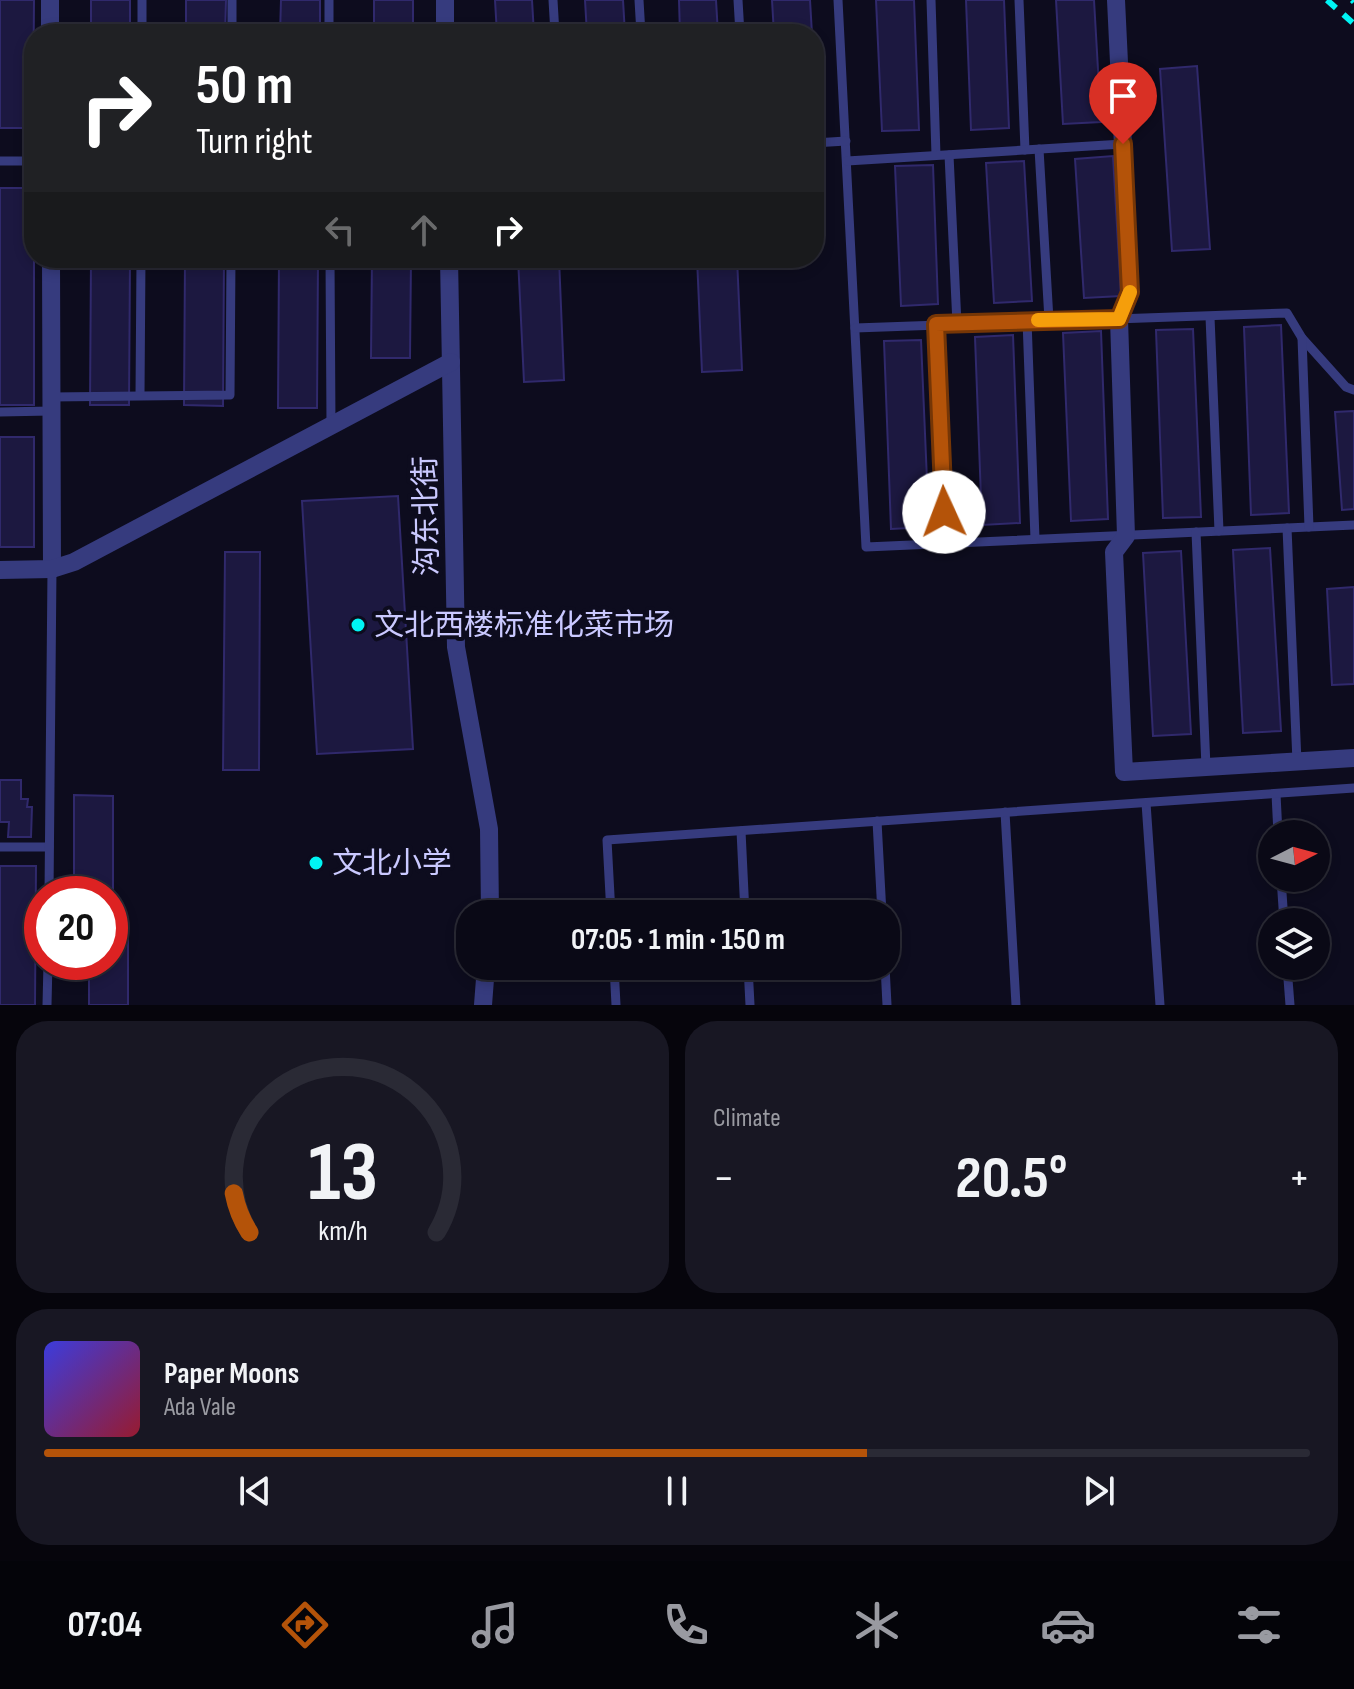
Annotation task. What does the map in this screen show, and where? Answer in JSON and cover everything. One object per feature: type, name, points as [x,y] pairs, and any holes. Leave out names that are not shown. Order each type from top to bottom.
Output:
[{"type":"street","points":[[50,0],[50,24]]},
{"type":"street","points":[[445,0],[445,24]]},
{"type":"street","points":[[1116,0],[1130,292],[1119,319],[1126,536],[1114,552],[1124,772],[1354,758]]},
{"type":"street","points":[[51,268],[52,569]]},
{"type":"street","name":"沟东北街","points":[[449,268],[456,647],[489,829],[490,900]]},
{"type":"street","points":[[0,570],[52,569],[74,562],[451,362]]},
{"type":"street","points":[[483,1005],[485,980]]},
{"type":"lane","points":[[142,0],[142,24]]},
{"type":"lane","points":[[232,0],[232,24]]},
{"type":"lane","points":[[329,0],[329,24]]},
{"type":"lane","points":[[553,0],[554,24]]},
{"type":"lane","points":[[639,0],[640,24]]},
{"type":"lane","points":[[738,0],[739,24]]},
{"type":"lane","points":[[838,0],[866,547],[1354,525]]},
{"type":"lane","points":[[931,0],[936,155]]},
{"type":"lane","points":[[1019,0],[1025,150]]},
{"type":"lane","points":[[824,142],[846,141]]},
{"type":"lane","points":[[847,161],[1123,144]]},
{"type":"lane","points":[[1039,149],[1049,320]]},
{"type":"lane","points":[[949,155],[957,324]]},
{"type":"lane","points":[[0,161],[24,161]]},
{"type":"lane","points":[[140,395],[141,268]]},
{"type":"lane","points":[[0,412],[140,395],[230,395],[231,268]]},
{"type":"lane","points":[[330,268],[331,426]]},
{"type":"lane","points":[[855,328],[1287,313],[1302,338],[1346,387],[1354,390]]},
{"type":"lane","points":[[1210,317],[1219,531]]},
{"type":"lane","points":[[1027,320],[1035,539]]},
{"type":"lane","points":[[936,324],[945,544]]},
{"type":"lane","points":[[1302,338],[1309,527]]},
{"type":"lane","points":[[1287,528],[1297,762]]},
{"type":"lane","points":[[1196,532],[1206,767]]},
{"type":"lane","points":[[49,876],[52,569]]},
{"type":"lane","points":[[610,900],[607,840],[1354,788]]},
{"type":"lane","points":[[1276,794],[1277,820]]},
{"type":"lane","points":[[1146,803],[1160,1005]]},
{"type":"lane","points":[[1005,812],[1016,1005]]},
{"type":"lane","points":[[877,821],[881,900]]},
{"type":"lane","points":[[741,831],[744,900]]},
{"type":"lane","points":[[0,847],[49,847]]},
{"type":"lane","points":[[47,1005],[48,980]]},
{"type":"lane","points":[[615,980],[616,1005]]},
{"type":"lane","points":[[749,980],[750,1005]]},
{"type":"lane","points":[[886,980],[887,1005]]},
{"type":"lane","points":[[1288,980],[1290,1005]]},
{"type":"building","points":[[0,0],[34,0],[34,24],[24,24],[24,128],[0,128]]},
{"type":"building","points":[[91,0],[130,0],[130,24],[91,24]]},
{"type":"building","points":[[186,0],[226,0],[225,24],[186,24]]},
{"type":"building","points":[[281,0],[320,0],[320,24],[280,24]]},
{"type":"building","points":[[374,0],[413,0],[413,24],[374,24]]},
{"type":"building","points":[[495,0],[532,0],[533,24],[496,24]]},
{"type":"building","points":[[585,0],[623,0],[624,24],[586,24]]},
{"type":"building","points":[[679,0],[716,0],[717,24],[680,24]]},
{"type":"building","points":[[772,0],[810,0],[811,24],[773,24]]},
{"type":"building","points":[[876,0],[914,0],[919,130],[882,131]]},
{"type":"building","points":[[966,0],[1004,0],[1009,128],[971,130]]},
{"type":"building","points":[[1056,0],[1094,0],[1101,122],[1063,124]]},
{"type":"building","points":[[1197,66],[1210,249],[1172,251],[1160,69]]},
{"type":"building","points":[[1113,156],[1121,296],[1084,298],[1075,159]]},
{"type":"building","points":[[1024,161],[1032,301],[994,303],[986,163]]},
{"type":"building","points":[[933,165],[938,304],[901,306],[895,166]]},
{"type":"building","points":[[0,188],[24,188],[24,268],[34,268],[34,405],[0,405]]},
{"type":"building","points":[[91,268],[130,268],[129,405],[90,405]]},
{"type":"building","points":[[185,268],[224,268],[223,406],[184,405]]},
{"type":"building","points":[[279,268],[318,268],[317,408],[278,408]]},
{"type":"building","points":[[372,268],[411,268],[410,358],[371,358]]},
{"type":"building","points":[[518,268],[559,268],[564,380],[524,382]]},
{"type":"building","points":[[697,268],[737,268],[742,370],[702,372]]},
{"type":"building","points":[[1281,325],[1289,513],[1251,515],[1244,327]]},
{"type":"building","points":[[1193,329],[1201,517],[1163,518],[1156,330]]},
{"type":"building","points":[[1101,331],[1108,519],[1071,521],[1063,333]]},
{"type":"building","points":[[1013,335],[1020,523],[982,525],[975,337]]},
{"type":"building","points":[[921,340],[929,527],[891,529],[884,341]]},
{"type":"building","points":[[1354,411],[1354,509],[1342,510],[1335,412]]},
{"type":"building","points":[[0,437],[34,437],[34,547],[0,547]]},
{"type":"building","name":"文北西楼标准化菜市场","points":[[398,496],[413,749],[317,754],[302,501]]},
{"type":"building","points":[[1270,548],[1281,731],[1243,733],[1233,550]]},
{"type":"building","points":[[1181,551],[1191,734],[1153,736],[1143,553]]},
{"type":"building","points":[[225,552],[260,552],[259,770],[223,770]]},
{"type":"building","points":[[1354,587],[1354,684],[1332,685],[1327,589]]},
{"type":"building","points":[[0,780],[21,780],[21,799],[28,799],[27,807],[32,807],[31,837],[8,837],[9,822],[0,822]]},
{"type":"building","points":[[74,795],[113,796],[113,876],[74,876]]},
{"type":"building","points":[[0,866],[36,866],[36,876],[24,876],[24,980],[35,980],[35,1005],[0,1005]]},
{"type":"building","points":[[89,980],[128,980],[128,1005],[89,1005]]},
{"type":"railway","points":[[1327,0],[1354,24]]},
{"type":"slow traffic","points":[[1038,320],[1119,319],[1130,292]]},
{"type":"place","name":"文北西楼标准化菜市场","points":[[358,625]]},
{"type":"place","name":"文北小学","points":[[316,863]]},
{"type":"route","points":[[944,512],[936,324],[1119,319],[1130,292],[1123,144]]}]
